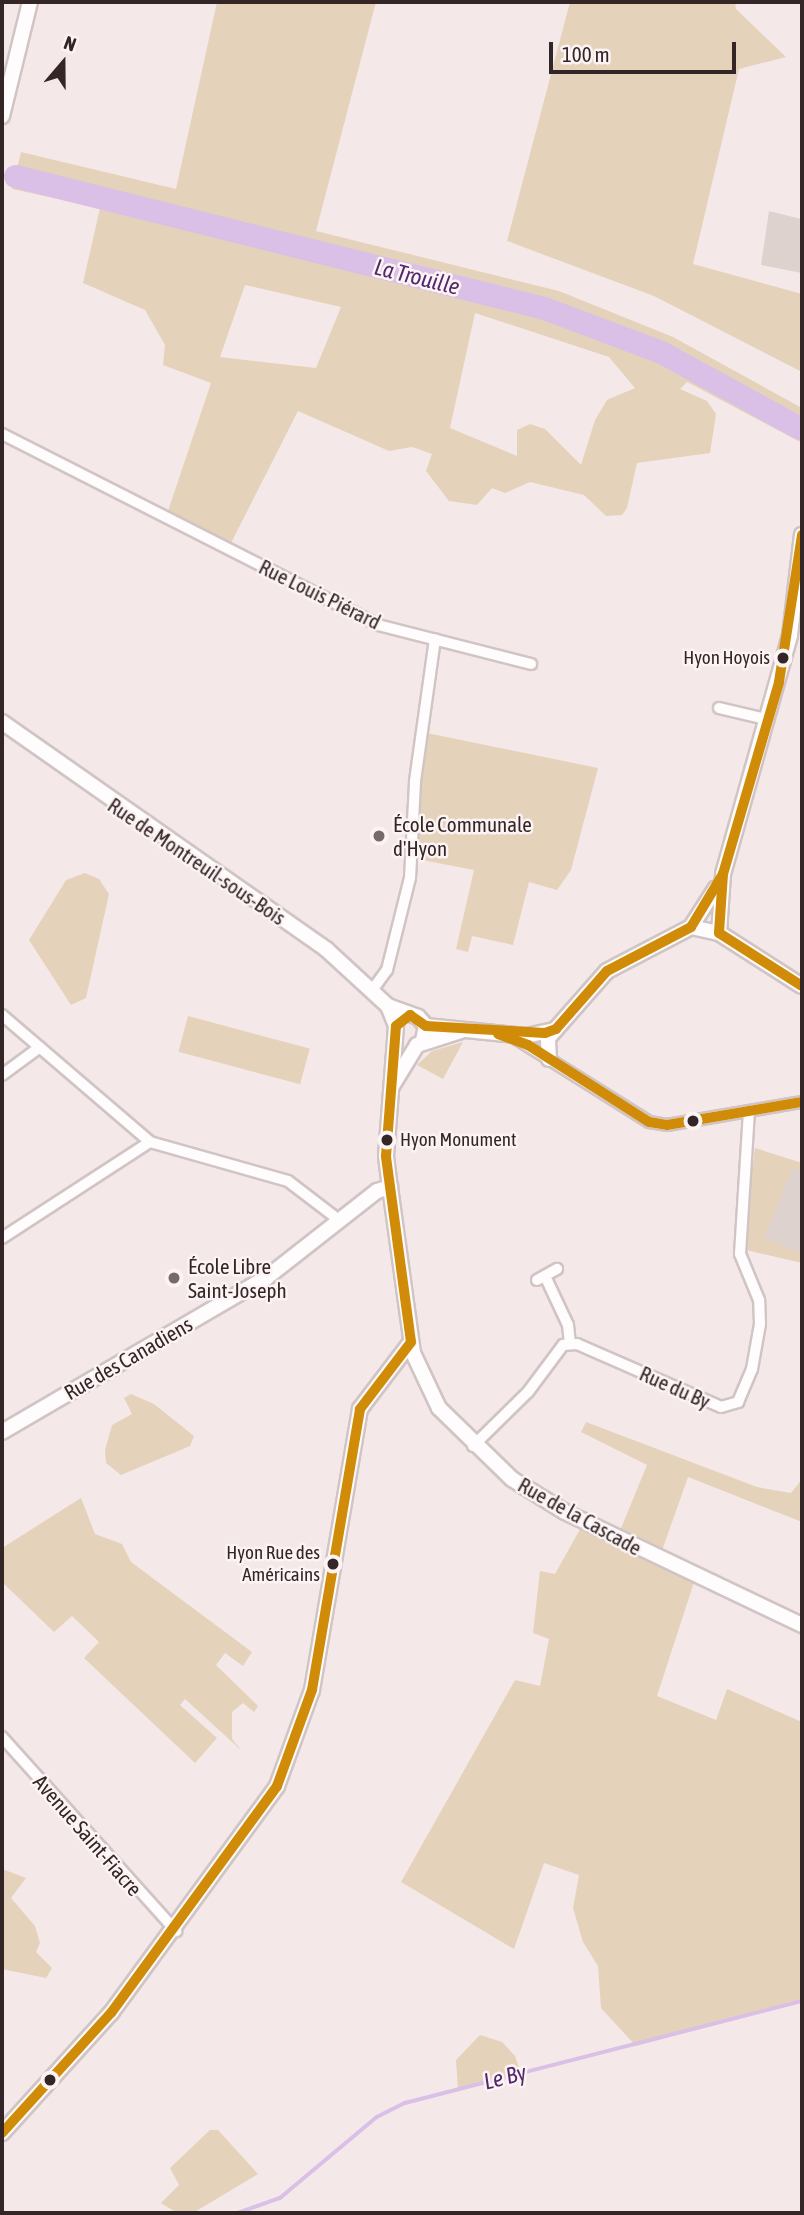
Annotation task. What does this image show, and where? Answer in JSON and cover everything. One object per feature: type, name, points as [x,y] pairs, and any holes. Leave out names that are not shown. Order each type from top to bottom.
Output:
[{"type":"street","points":[[2,117],[30,2]]},
{"type":"street","name":"Rue Louis Piérard","points":[[2,434],[378,625],[531,664]]},
{"type":"street","points":[[719,933],[723,874],[790,635],[802,535]]},
{"type":"street","points":[[373,989],[387,970],[410,878],[415,781],[435,639]]},
{"type":"street","points":[[719,708],[766,719]]},
{"type":"street","name":"Rue de Montreuil-sous-Bois","points":[[2,722],[326,948],[373,989],[388,1006],[399,1026]]},
{"type":"street","points":[[549,1059],[552,1033],[607,971],[691,927],[723,874]]},
{"type":"street","points":[[691,927],[719,933],[802,986]]},
{"type":"street","points":[[2,1014],[150,1142],[288,1181],[339,1220]]},
{"type":"street","points":[[392,1086],[422,1037],[418,1017],[399,1026],[403,1045],[422,1037],[462,1030],[510,1035],[552,1033]]},
{"type":"street","name":"Rue de la Cascade","points":[[399,1026],[386,1156],[411,1342],[439,1408],[474,1446],[565,1513],[802,1625]]},
{"type":"street","points":[[510,1035],[649,1122],[749,1112],[799,1103]]},
{"type":"street","points":[[2,1075],[40,1046]]},
{"type":"street","name":"Rue du By","points":[[570,1344],[721,1407],[738,1402],[750,1379],[760,1324],[759,1300],[740,1254],[749,1112]]},
{"type":"street","points":[[2,1238],[150,1142]]},
{"type":"street","name":"Rue des Canadiens","points":[[2,1433],[266,1278],[339,1220],[390,1187]]},
{"type":"street","points":[[474,1446],[528,1392],[553,1355],[570,1344],[568,1325],[541,1278],[557,1269]]},
{"type":"street","points":[[2,2133],[111,2013],[176,1931],[259,1816],[296,1747],[312,1690],[357,1418],[375,1382],[411,1342]]},
{"type":"street","name":"Avenue Saint-Fiacre","points":[[2,1737],[176,1931]]},
{"type":"shaded area","points":[[217,2],[376,2],[316,231],[559,291],[673,337],[802,408],[802,443],[687,382],[680,389],[707,401],[716,414],[710,453],[637,463],[627,508],[622,515],[606,516],[584,495],[530,482],[505,493],[492,488],[477,505],[449,501],[426,471],[432,454],[412,447],[389,451],[298,411],[228,549],[166,517],[211,383],[163,365],[165,345],[145,310],[83,283],[100,208],[12,189],[21,152],[176,189]],"holes":[[[245,285],[341,307],[316,368],[220,357]],[[475,313],[609,357],[635,388],[607,400],[595,420],[581,465],[545,429],[530,424],[517,430],[517,456],[450,428]]]},
{"type":"shaded area","points":[[570,2],[735,2],[736,9],[786,57],[739,69],[693,264],[802,294],[802,372],[654,296],[507,241]]},
{"type":"shaded area","points":[[422,732],[598,768],[571,870],[557,890],[529,882],[513,945],[472,936],[468,952],[456,949],[474,870],[412,858]]},
{"type":"shaded area","points":[[85,873],[99,879],[109,894],[86,998],[71,1005],[29,940],[66,880]]},
{"type":"shaded area","points":[[188,1016],[310,1049],[300,1084],[178,1052]]},
{"type":"shaded area","points":[[463,1042],[443,1079],[417,1065],[432,1051]]},
{"type":"shaded area","points":[[755,1148],[802,1163],[802,1263],[742,1249]]},
{"type":"shaded area","points":[[131,1394],[154,1404],[194,1436],[190,1446],[121,1475],[106,1463],[105,1450],[112,1425],[132,1414],[124,1398]]},
{"type":"shaded area","points":[[586,1422],[757,1487],[791,1493],[802,1479],[802,1522],[688,1477],[659,1559],[696,1576],[657,1696],[716,1720],[727,1689],[802,1722],[802,2001],[636,2046],[601,2008],[598,1966],[583,1942],[573,1908],[579,1875],[544,1863],[514,1949],[401,1882],[515,1680],[540,1686],[549,1639],[533,1633],[540,1571],[555,1574],[584,1522],[617,1538],[647,1465],[581,1432]]},
{"type":"shaded area","points":[[81,1498],[95,1534],[122,1544],[131,1562],[252,1652],[243,1666],[225,1653],[216,1665],[258,1706],[254,1712],[243,1703],[232,1712],[232,1739],[242,1751],[185,1699],[180,1705],[217,1738],[195,1763],[84,1658],[99,1642],[72,1616],[54,1632],[2,1582],[2,1548]]},
{"type":"shaded area","points":[[2,1869],[26,1878],[11,1898],[35,1926],[40,1943],[36,1952],[52,1968],[46,1978],[2,1969]]},
{"type":"shaded area","points":[[480,2035],[502,2042],[515,2056],[521,2074],[458,2090],[456,2060]]},
{"type":"shaded area","points":[[210,2130],[218,2130],[258,2174],[193,2213],[177,2213],[161,2203],[179,2185],[170,2168]]},
{"type":"building","points":[[769,211],[801,219],[802,273],[761,265]]},
{"type":"building","points":[[793,1168],[802,1172],[802,1253],[764,1238]]},
{"type":"waterway","name":"La Trouille","points":[[15,176],[544,308],[661,352],[800,428]]},
{"type":"waterway","name":"Le By","points":[[238,2213],[280,2198],[377,2117],[405,2103],[802,2001]]},
{"type":"transit line","points":[[411,1342],[386,1156],[396,1026],[410,1015],[426,1026],[545,1033],[556,1029],[607,971],[691,927],[723,874],[779,682],[802,535]]},
{"type":"transit line","points":[[723,874],[719,933],[802,986]]},
{"type":"transit line","points":[[498,1034],[528,1045],[649,1122],[667,1125],[802,1102]]},
{"type":"transit line","points":[[2,2133],[111,2013],[277,1786],[312,1690],[360,1409],[411,1342]]},
{"type":"place","name":"Hyon Hoyois","points":[[783,658]]},
{"type":"place","name":"École Communale d'Hyon","points":[[379,836]]},
{"type":"place","name":"Hyon Monument","points":[[387,1140]]},
{"type":"place","name":"École Libre Saint-Joseph","points":[[174,1278]]},
{"type":"place","name":"Hyon Rue des Américains","points":[[333,1564]]}]
